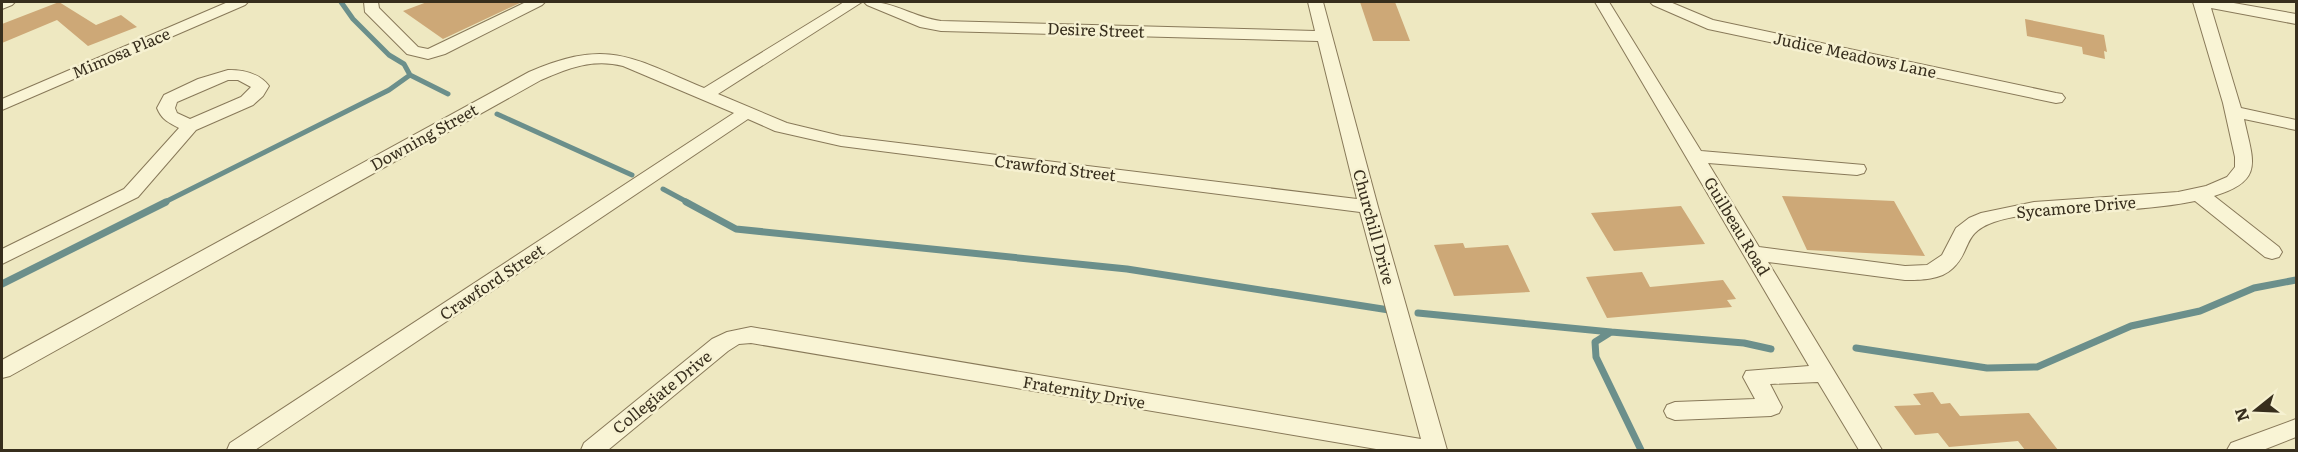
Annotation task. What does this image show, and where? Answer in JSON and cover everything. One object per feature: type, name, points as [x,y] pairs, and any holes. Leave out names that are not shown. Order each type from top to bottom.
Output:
[{"type":"street","points":[[2,4],[7,2]]},
{"type":"street","name":"Mimosa Place","points":[[2,105],[240,2]]},
{"type":"street","points":[[371,2],[370,9],[413,51],[428,54],[440,51],[537,2]]},
{"type":"street","points":[[704,95],[854,2]]},
{"type":"street","name":"Desire Street","points":[[872,2],[926,24],[940,26],[1325,36]]},
{"type":"street","name":"Churchill Drive","points":[[1316,2],[1368,207],[1434,450]]},
{"type":"street","name":"Guilbeau Road","points":[[1602,2],[1871,450]]},
{"type":"street","name":"Judice Meadows Lane","points":[[1658,2],[1708,24],[2056,98]]},
{"type":"street","points":[[2204,2],[2296,19]]},
{"type":"street","name":"Sycamore Drive","points":[[1753,253],[1905,273],[1930,272],[1943,267],[1949,261],[1963,233],[1978,222],[1990,217],[2036,207],[2170,200],[2199,194],[2237,181],[2243,172],[2242,153],[2234,112],[2204,2]]},
{"type":"street","name":"Downing Street","points":[[2,370],[557,66],[592,57],[615,57],[704,95]]},
{"type":"street","points":[[2,257],[131,193],[190,126],[247,102],[260,86],[254,79],[236,73],[222,76],[170,99],[166,108],[169,116],[190,126]]},
{"type":"street","name":"Crawford Street","points":[[704,95],[790,129],[841,141],[1368,207]]},
{"type":"street","points":[[2234,112],[2296,125]]},
{"type":"street","name":"Crawford Street","points":[[238,450],[746,113]]},
{"type":"street","points":[[1695,156],[1857,169]]},
{"type":"street","points":[[2199,194],[2272,252]]},
{"type":"street","name":"Fraternity Drive","points":[[735,337],[751,335],[1434,450]]},
{"type":"street","name":"Collegiate Drive","points":[[592,450],[720,345],[735,337]]},
{"type":"street","points":[[1675,411],[1771,407],[1754,377],[1825,373]]},
{"type":"street","points":[[2239,450],[2296,428]]},
{"type":"building","points":[[59,2],[96,25],[121,15],[137,27],[88,46],[57,20],[2,43],[2,24]]},
{"type":"building","points":[[427,2],[522,2],[443,39],[403,11]]},
{"type":"building","points":[[1360,2],[1395,2],[1410,41],[1373,41]]},
{"type":"building","points":[[2025,19],[2104,35],[2107,52],[2104,51],[2105,59],[2083,54],[2082,47],[2027,36]]},
{"type":"building","points":[[1782,196],[1894,201],[1925,256],[1807,250]]},
{"type":"building","points":[[1681,206],[1705,244],[1614,251],[1591,213]]},
{"type":"building","points":[[1463,243],[1465,248],[1508,245],[1530,292],[1454,296],[1434,245]]},
{"type":"building","points":[[1642,272],[1650,287],[1723,280],[1736,299],[1727,300],[1732,307],[1607,318],[1586,277]]},
{"type":"building","points":[[1933,392],[1941,404],[1950,403],[1960,416],[2029,413],[2058,450],[2025,450],[2018,441],[1949,447],[1938,433],[1915,435],[1894,406],[1921,405],[1913,394]]},
{"type":"waterway","points":[[341,2],[353,19],[389,55],[404,64],[410,75]]},
{"type":"waterway","points":[[163,203],[389,90],[410,75]]},
{"type":"waterway","points":[[410,75],[448,94]]},
{"type":"waterway","points":[[497,114],[632,175]]},
{"type":"waterway","points":[[663,189],[689,203]]},
{"type":"waterway","points":[[2,284],[166,202]]},
{"type":"waterway","points":[[686,202],[736,229],[1127,269],[1389,310]]},
{"type":"waterway","points":[[1856,348],[1987,368],[2037,367],[2131,326],[2200,311],[2254,288],[2296,280]]},
{"type":"waterway","points":[[1418,313],[1611,332]]},
{"type":"waterway","points":[[1611,332],[1744,343],[1771,349]]},
{"type":"waterway","points":[[1611,332],[1595,342],[1596,357],[1641,450]]}]
